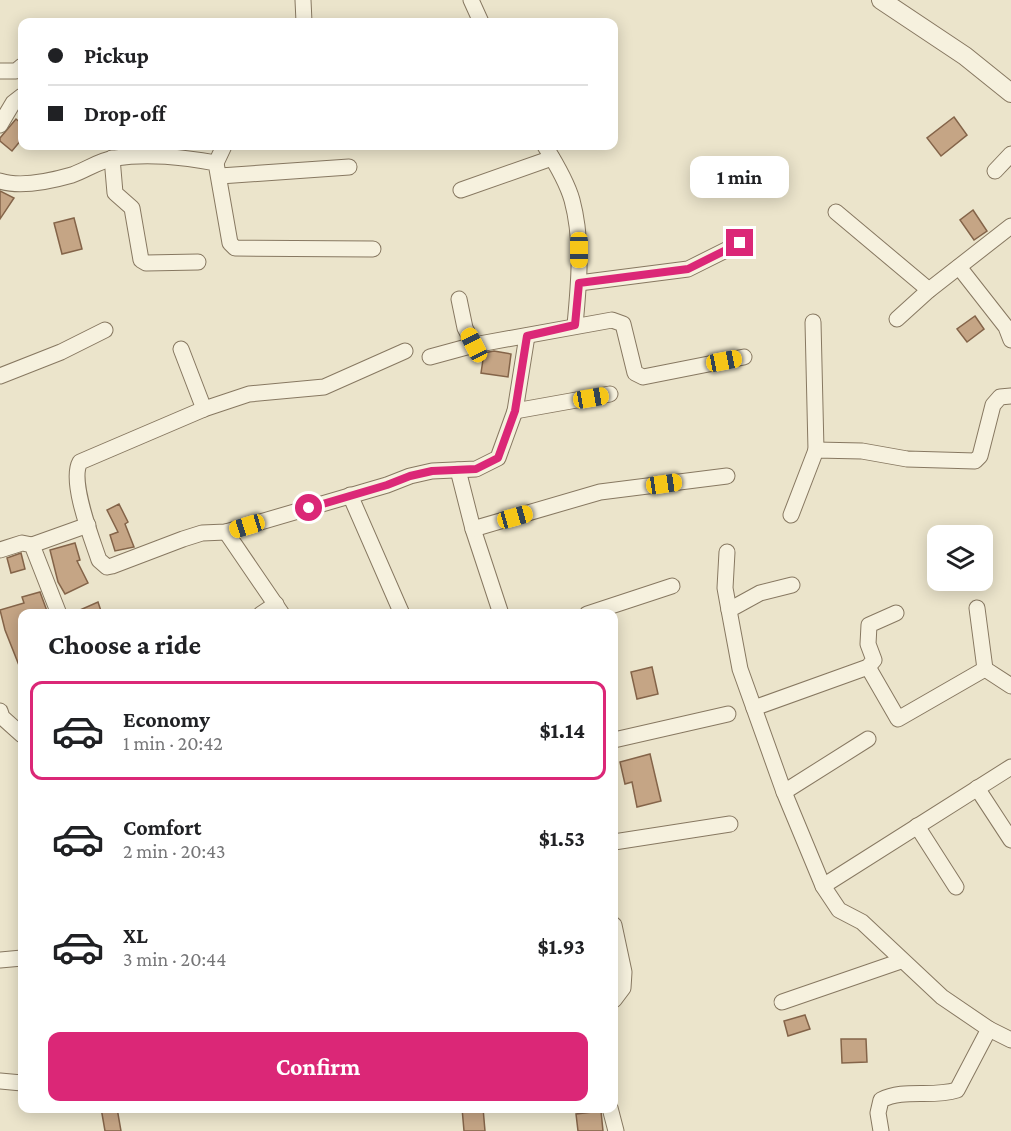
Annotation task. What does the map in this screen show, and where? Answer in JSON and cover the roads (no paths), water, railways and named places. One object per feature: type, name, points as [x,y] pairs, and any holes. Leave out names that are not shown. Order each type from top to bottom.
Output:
[{"type":"street","points":[[303,0],[304,18]]},
{"type":"street","points":[[471,0],[479,18]]},
{"type":"street","points":[[880,0],[965,56],[1011,93]]},
{"type":"street","points":[[0,71],[18,69]]},
{"type":"street","points":[[0,125],[13,103],[18,99]]},
{"type":"street","points":[[223,150],[218,170],[230,243],[235,248],[373,249]]},
{"type":"street","points":[[461,190],[549,152],[573,207],[579,233],[579,283],[575,325]]},
{"type":"street","points":[[995,171],[1011,154]]},
{"type":"street","points":[[0,181],[17,185],[72,175],[112,158],[168,156],[218,170],[349,166]]},
{"type":"street","points":[[112,158],[115,193],[132,208],[141,260],[146,262],[198,262]]},
{"type":"street","points":[[836,212],[929,290]]},
{"type":"street","points":[[897,319],[929,290],[1011,226]]},
{"type":"street","points":[[579,283],[688,269],[740,243]]},
{"type":"street","points":[[959,267],[1006,327],[1011,340]]},
{"type":"street","points":[[459,299],[465,327],[474,345]]},
{"type":"street","points":[[430,357],[474,345],[612,320],[623,324],[635,373],[644,376],[744,357]]},
{"type":"street","points":[[791,515],[816,450],[813,322]]},
{"type":"street","points":[[0,376],[61,352],[105,330]]},
{"type":"street","points":[[405,351],[324,387],[249,394],[204,409],[80,462],[77,467],[77,481],[99,560],[107,567],[202,533],[226,532],[410,476],[432,471],[476,469],[498,458],[515,411],[527,336]]},
{"type":"street","points":[[182,349],[204,409]]},
{"type":"street","points":[[515,411],[610,394]]},
{"type":"street","points":[[816,450],[862,451],[907,459],[975,461],[980,456],[993,405],[1000,397],[1011,396]]},
{"type":"street","points":[[458,470],[473,529],[499,609]]},
{"type":"street","points":[[473,529],[600,492],[728,476]]},
{"type":"street","points":[[350,495],[400,609]]},
{"type":"street","points":[[0,550],[22,543],[32,544],[88,525]]},
{"type":"street","points":[[226,532],[279,609]]},
{"type":"street","points":[[32,544],[57,609]]},
{"type":"street","points":[[727,552],[725,588],[740,669],[784,792],[823,886],[839,910],[862,922],[942,997],[989,1029],[1011,1040]]},
{"type":"street","points":[[729,610],[760,593],[792,585]]},
{"type":"street","points":[[602,609],[672,586]]},
{"type":"street","points":[[977,608],[985,669],[1011,686]]},
{"type":"street","points":[[754,708],[868,667],[874,660],[868,644],[869,625],[896,613]]},
{"type":"street","points":[[868,667],[898,719],[985,669]]},
{"type":"street","points":[[618,739],[728,714]]},
{"type":"street","points":[[1,715],[18,731]]},
{"type":"street","points":[[784,792],[868,739]]},
{"type":"street","points":[[823,886],[1011,766]]},
{"type":"street","points":[[976,789],[1011,840]]},
{"type":"street","points":[[618,841],[730,824]]},
{"type":"street","points":[[917,826],[956,887]]},
{"type":"street","points":[[618,944],[624,972],[623,988],[618,995]]},
{"type":"street","points":[[0,960],[18,958]]},
{"type":"street","points":[[782,1002],[902,961]]},
{"type":"street","points":[[881,1131],[878,1113],[880,1100],[888,1096],[910,1094],[941,1095],[957,1089],[989,1029]]},
{"type":"street","points":[[0,1081],[18,1083]]},
{"type":"street","points":[[611,1113],[616,1131]]}]
